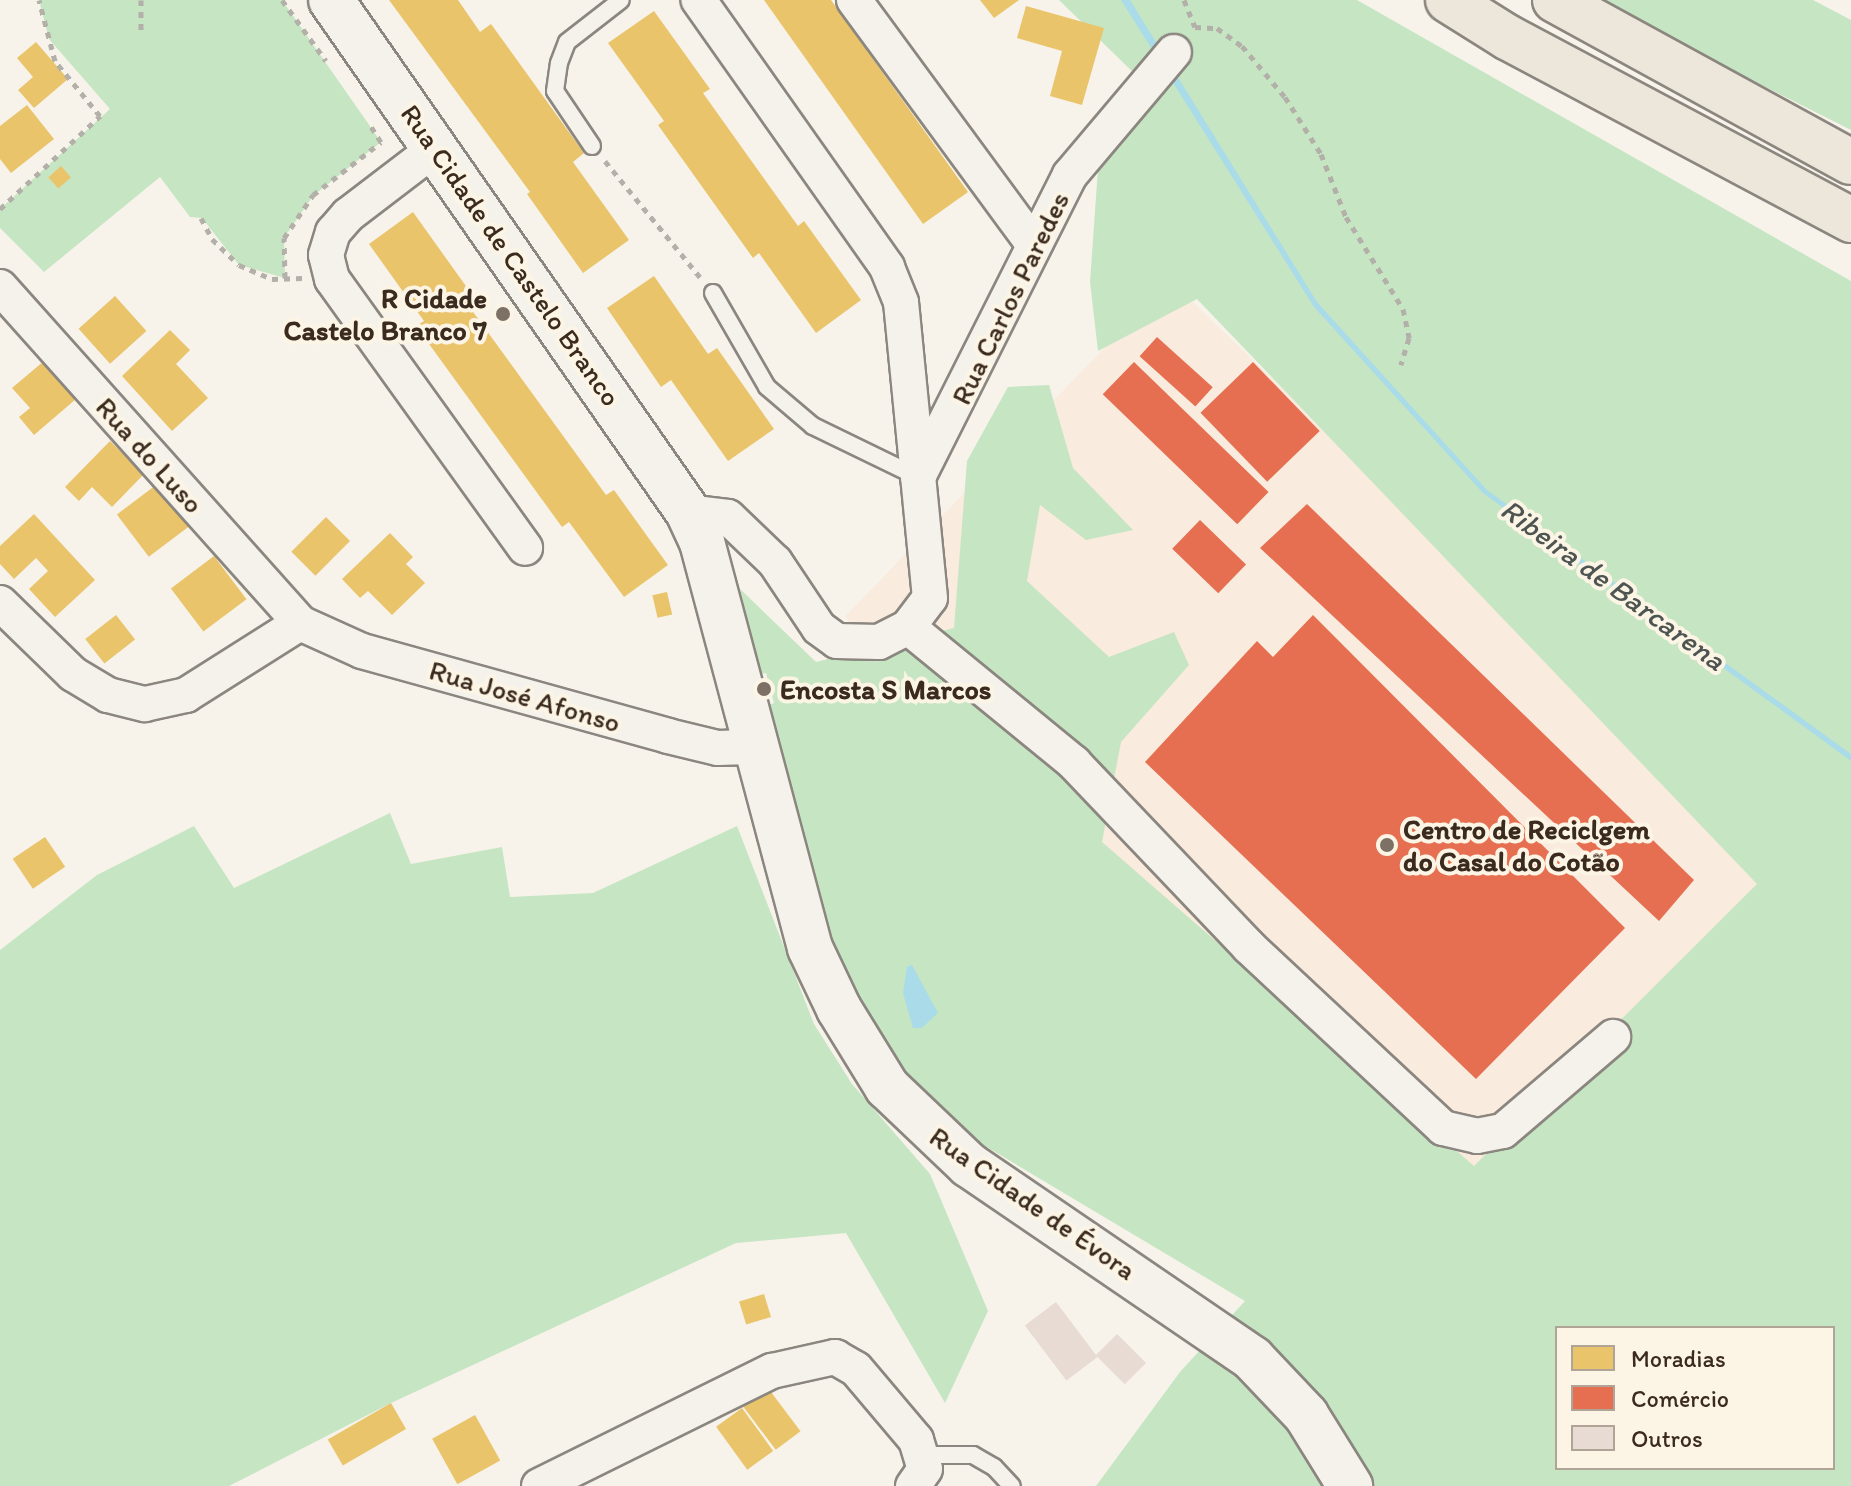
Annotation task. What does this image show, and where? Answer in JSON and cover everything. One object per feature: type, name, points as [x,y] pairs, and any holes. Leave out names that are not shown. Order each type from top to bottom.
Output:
[{"type":"highway","points":[[1448,0],[1507,37],[1851,220]]},
{"type":"highway","points":[[1555,0],[1851,162]]},
{"type":"street","name":"Rua Cidade de Castelo Branco","points":[[331,0],[437,147],[695,527]]},
{"type":"street","points":[[699,0],[887,267],[901,302],[930,598],[915,634]]},
{"type":"street","points":[[854,0],[1032,242]]},
{"type":"street","name":"Rua Carlos Paredes","points":[[918,477],[958,406],[1032,242],[1070,175],[1185,39]]},
{"type":"street","points":[[437,147],[333,232],[326,255],[332,279],[525,548]]},
{"type":"street","name":"Rua do Luso","points":[[0,287],[300,623]]},
{"type":"street","points":[[695,527],[728,517],[775,562],[819,628],[837,641],[879,642],[915,634],[1003,701],[1074,763],[1248,946],[1443,1128],[1477,1136],[1503,1131],[1613,1037]]},
{"type":"street","name":"Rua Cidade de Évora","points":[[695,527],[810,948],[839,1009],[887,1087],[969,1165],[1207,1323],[1252,1358],[1314,1425],[1350,1486]]},
{"type":"street","points":[[0,603],[73,674],[108,695],[145,704],[186,695],[300,623]]},
{"type":"street","name":"Rua José Afonso","points":[[300,623],[362,651],[668,736],[718,748],[756,747]]},
{"type":"street","points":[[539,1486],[772,1371],[835,1357],[856,1369],[916,1440],[917,1471]]},
{"type":"lane","points":[[592,146],[555,91],[559,63],[567,42],[621,0]]},
{"type":"lane","points":[[713,293],[767,387],[813,426],[918,477]]},
{"type":"lane","points":[[917,1471],[973,1455],[994,1467],[1012,1486]]},
{"type":"path","points":[[0,209],[100,116],[55,61],[39,0]]},
{"type":"path","points":[[141,0],[141,31]]},
{"type":"path","points":[[282,0],[335,73]]},
{"type":"path","points":[[1185,39],[1217,28],[1242,46],[1285,97],[1321,154],[1346,217],[1403,309],[1409,338],[1401,365]]},
{"type":"path","points":[[285,278],[284,238],[313,195],[381,142],[368,120]]},
{"type":"path","points":[[592,146],[713,293]]},
{"type":"path","points":[[201,218],[212,239],[239,265],[272,279],[332,279]]},
{"type":"shaded area","points":[[1170,280],[1796,884],[1471,1221],[845,617]]},
{"type":"green space","points":[[39,0],[282,0],[381,142],[313,196],[284,238],[285,278],[239,265],[202,218],[190,217],[160,177],[44,272],[0,228],[0,209],[110,109],[49,39]]},
{"type":"green space","points":[[1059,0],[1357,0],[1851,281],[1851,1486],[1096,1486],[1180,1372],[1245,1301],[965,1134],[915,1089],[885,1049],[850,992],[818,911],[768,705],[774,703],[766,673],[761,674],[740,589],[816,662],[954,628],[967,461],[1008,387],[1049,385],[1073,468],[1133,530],[1086,540],[1040,505],[1027,581],[1109,657],[1174,632],[1189,665],[1121,742],[1102,842],[1474,1166],[1757,884],[1197,299],[1098,351],[1090,282],[1101,126],[1142,81]]},
{"type":"green space","points":[[1593,0],[1813,0],[1851,20],[1851,130]]},
{"type":"green space","points":[[390,813],[411,864],[502,847],[510,897],[593,893],[737,826],[814,1024],[852,1084],[930,1174],[988,1311],[945,1403],[846,1233],[736,1243],[391,1403],[229,1486],[0,1486],[0,950],[97,875],[194,826],[234,888]]},
{"type":"water","name":"Ribeira de Barcarena","points":[[1121,0],[1130,0],[1317,302],[1487,490],[1851,754],[1851,761],[1483,493],[1314,307]]},
{"type":"water","points":[[912,965],[938,1013],[922,1028],[913,1028],[903,993],[907,967]]},
{"type":"building: Moradias","points":[[389,0],[458,0],[480,32],[491,24],[584,153],[573,162],[629,240],[583,273],[527,194],[530,192]]},
{"type":"building: Moradias","points":[[764,0],[831,0],[968,192],[923,224]]},
{"type":"building: Moradias","points":[[980,0],[1019,0],[994,18]]},
{"type":"building: Moradias","points":[[1026,6],[1104,28],[1082,105],[1050,96],[1062,51],[1017,38]]},
{"type":"building: Moradias","points":[[654,11],[710,89],[703,93],[750,159],[798,226],[804,221],[861,300],[816,333],[759,253],[753,258],[658,125],[664,121],[608,43]]},
{"type":"building: Moradias","points":[[36,42],[68,79],[34,108],[18,90],[33,77],[17,58]]},
{"type":"building: Moradias","points":[[27,105],[54,139],[11,173],[0,159],[0,126]]},
{"type":"building: Moradias","points":[[61,166],[71,177],[58,189],[48,177]]},
{"type":"building: Moradias","points":[[413,212],[468,289],[460,294],[606,495],[614,490],[668,565],[624,597],[569,522],[562,527],[416,326],[424,321],[369,244]]},
{"type":"building: Moradias","points":[[654,276],[708,354],[717,348],[774,429],[728,461],[671,380],[661,387],[607,308]]},
{"type":"building: Moradias","points":[[115,296],[146,331],[110,364],[79,329]]},
{"type":"building: Moradias","points":[[170,330],[190,350],[176,364],[208,398],[172,431],[122,376]]},
{"type":"building: Moradias","points":[[44,361],[76,399],[34,435],[19,417],[30,408],[12,388]]},
{"type":"building: Moradias","points":[[110,441],[144,474],[112,507],[92,487],[79,501],[65,487]]},
{"type":"building: Moradias","points":[[160,482],[192,524],[149,557],[117,514]]},
{"type":"building: Moradias","points":[[34,514],[95,580],[55,617],[29,589],[48,571],[36,558],[14,579],[0,564],[0,546]]},
{"type":"building: Moradias","points":[[326,517],[350,541],[315,576],[291,552]]},
{"type":"building: Moradias","points":[[390,533],[413,557],[406,564],[425,583],[392,615],[368,591],[360,598],[342,579]]},
{"type":"building: Moradias","points":[[214,556],[246,599],[203,632],[171,588]]},
{"type":"building: Moradias","points":[[667,592],[672,614],[658,618],[652,595]]},
{"type":"building: Moradias","points":[[116,615],[135,639],[104,663],[85,639]]},
{"type":"building: Moradias","points":[[45,837],[65,867],[33,889],[13,859]]},
{"type":"building: Moradias","points":[[764,1294],[771,1317],[746,1325],[739,1302]]},
{"type":"building: Moradias","points":[[768,1388],[800,1431],[776,1450],[743,1407]]},
{"type":"building: Moradias","points":[[391,1403],[406,1429],[343,1465],[328,1440]]},
{"type":"building: Moradias","points":[[742,1408],[773,1451],[747,1470],[716,1427]]},
{"type":"building: Moradias","points":[[475,1415],[500,1460],[457,1484],[432,1439]]},
{"type":"building: Comércio","points":[[1157,337],[1213,387],[1195,407],[1140,356]]},
{"type":"building: Comércio","points":[[1134,362],[1269,492],[1237,524],[1103,394]]},
{"type":"building: Comércio","points":[[1253,362],[1320,431],[1267,482],[1200,413]]},
{"type":"building: Comércio","points":[[1307,504],[1694,880],[1659,921],[1260,548]]},
{"type":"building: Comércio","points":[[1200,520],[1246,564],[1218,593],[1172,549]]},
{"type":"building: Comércio","name":"Centro de Reciclgem do Casal do Cotão","points":[[1313,615],[1625,928],[1476,1079],[1145,762],[1257,641],[1273,657]]},
{"type":"building: Outros","points":[[1056,1302],[1098,1357],[1066,1381],[1025,1325]]},
{"type":"building: Outros","points":[[1117,1334],[1146,1363],[1125,1384],[1096,1355]]},
{"type":"place","name":"R Cidade Castelo Branco 7","points":[[503,314]]},
{"type":"place","name":"Encosta S Marcos","points":[[764,689]]},
{"type":"place","name":"Centro de Reciclgem do Casal do Cotão","points":[[1387,845]]}]
